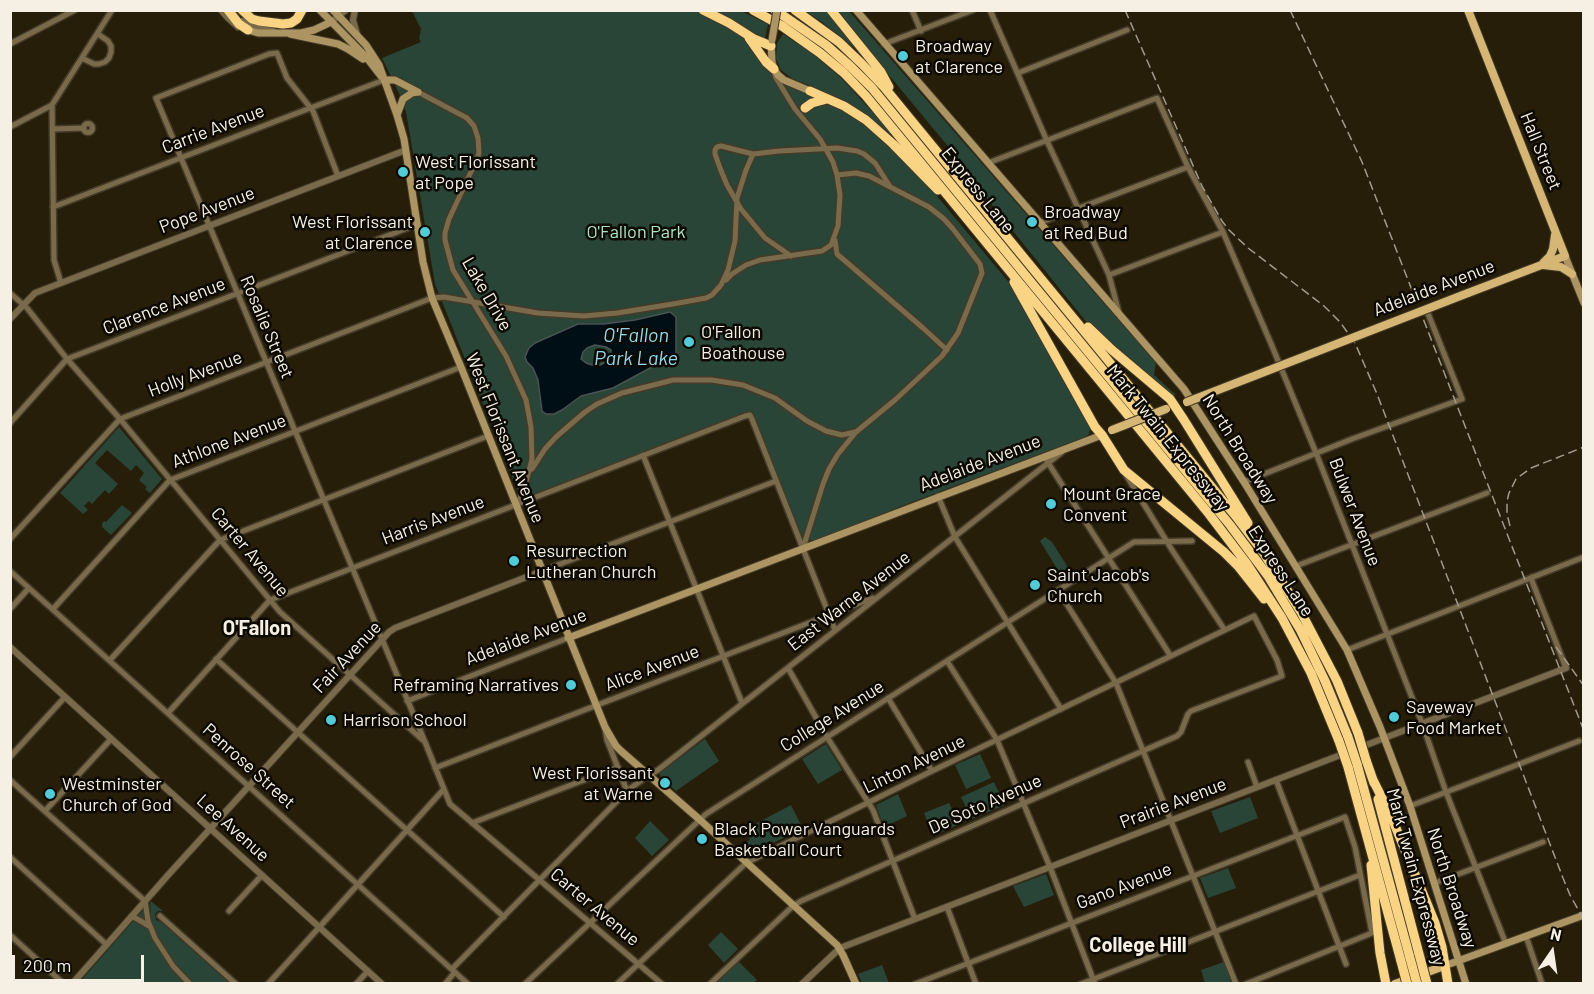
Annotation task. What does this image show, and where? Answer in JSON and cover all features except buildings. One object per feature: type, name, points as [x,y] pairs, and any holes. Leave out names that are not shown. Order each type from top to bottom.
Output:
[{"type":"highway","points":[[228,10],[239,24],[248,30]]},
{"type":"highway","points":[[243,10],[252,19],[283,24],[297,19],[302,10]]},
{"type":"highway","points":[[703,10],[764,44],[771,43]]},
{"type":"highway","name":"Mark Twain Expressway","points":[[753,10],[795,34],[820,53],[844,73],[876,108],[1228,538],[1256,577],[1289,631],[1321,695],[1348,737],[1357,764],[1373,780],[1410,957],[1407,984]]},
{"type":"highway","name":"Express Lane","points":[[776,10],[826,45],[861,76],[883,100],[1230,525],[1268,576],[1301,631],[1348,737]]},
{"type":"highway","name":"Mark Twain Expressway","points":[[795,10],[851,53],[900,104],[1263,552],[1290,594],[1337,681],[1348,737],[1357,764],[1370,847],[1410,957],[1427,984]]},
{"type":"highway","points":[[831,10],[881,72],[900,104]]},
{"type":"highway","points":[[745,34],[774,69]]},
{"type":"highway","points":[[810,91],[855,112],[878,130],[966,217]]},
{"type":"highway","points":[[804,113],[812,103],[829,99]]},
{"type":"highway","points":[[1006,266],[1095,427],[1124,470],[1224,552],[1243,571],[1289,631]]},
{"type":"highway","points":[[1063,304],[1112,350],[1170,399],[1170,408],[1184,420],[1248,522],[1263,552]]},
{"type":"highway","points":[[1184,420],[1190,401]]},
{"type":"highway","points":[[1357,764],[1417,984]]},
{"type":"highway","points":[[1373,780],[1391,816],[1435,923],[1442,947],[1448,984]]},
{"type":"highway","points":[[1370,847],[1380,953],[1386,984]]},
{"type":"main road","name":"West Florissant Avenue","points":[[320,10],[384,80]]},
{"type":"main road","name":"West Florissant Avenue","points":[[333,10],[358,37],[379,65],[397,115],[406,150],[426,279],[432,298],[605,727],[616,746],[840,948],[856,984]]},
{"type":"main road","points":[[776,10],[771,43],[774,69],[784,80],[810,91]]},
{"type":"main road","name":"North Broadway","points":[[856,10],[1119,314],[1190,401],[1244,482],[1347,650],[1410,806],[1466,984]]},
{"type":"main road","name":"Hall Street","points":[[1468,10],[1584,303]]},
{"type":"main road","points":[[290,34],[314,30],[331,22]]},
{"type":"main road","points":[[248,30],[258,33],[290,34],[338,44],[373,67]]},
{"type":"main road","points":[[384,80],[395,80],[418,92]]},
{"type":"main road","points":[[397,115],[403,99],[418,92]]},
{"type":"main road","points":[[1540,265],[1550,256],[1553,249],[1554,228]]},
{"type":"main road","name":"Adelaide Avenue","points":[[568,638],[938,496],[1046,460],[1065,449],[1112,430],[1565,256]]},
{"type":"main road","points":[[1540,265],[1561,267],[1572,274]]},
{"type":"main road","points":[[1395,984],[1584,915]]},
{"type":"street","points":[[10,44],[75,10]]},
{"type":"street","points":[[10,127],[52,105],[112,10]]},
{"type":"street","points":[[221,10],[231,22],[248,30]]},
{"type":"street","points":[[234,10],[246,24],[279,33]]},
{"type":"street","points":[[331,22],[346,10]]},
{"type":"street","points":[[355,10],[353,20],[358,37]]},
{"type":"street","points":[[912,10],[921,31]]},
{"type":"street","points":[[884,44],[973,10]]},
{"type":"street","points":[[990,10],[1109,275],[1119,314]]},
{"type":"street","points":[[1018,73],[1127,30]]},
{"type":"street","points":[[82,58],[94,64],[105,62],[109,58],[111,46],[98,34]]},
{"type":"street","name":"Rosalie Street","points":[[311,108],[287,78],[277,53],[269,54],[156,98],[382,639]]},
{"type":"street","points":[[774,69],[776,78],[795,109],[804,113],[826,148],[837,175],[840,213],[838,226],[831,245],[822,251]]},
{"type":"street","name":"Carrie Avenue","points":[[53,207],[384,80]]},
{"type":"street","points":[[804,113],[810,91]]},
{"type":"street","name":"Lake Drive","points":[[418,92],[467,118],[474,126],[478,138],[477,159],[449,219],[445,233],[446,248],[453,270],[506,356],[526,400],[532,459],[524,490],[516,505]]},
{"type":"street","name":"Bulwer Avenue","points":[[1047,141],[1157,98],[1222,232],[1281,367],[1422,723],[1446,792],[1506,944]]},
{"type":"street","points":[[52,105],[54,260],[61,283]]},
{"type":"street","points":[[311,108],[338,176]]},
{"type":"street","points":[[54,129],[84,128]]},
{"type":"street","points":[[988,163],[1047,141]]},
{"type":"street","points":[[791,256],[765,238],[741,209],[720,168],[715,154],[717,147],[722,146],[753,154],[826,148],[846,149],[864,154],[875,163],[892,188]]},
{"type":"street","name":"Pope Avenue","points":[[10,319],[35,293],[406,150]]},
{"type":"street","points":[[721,285],[733,253],[737,201],[753,154]]},
{"type":"street","points":[[1039,223],[1188,166]]},
{"type":"street","points":[[803,548],[829,469],[848,440],[903,393],[947,350],[964,320],[982,273],[982,267],[938,213],[861,174],[837,175]]},
{"type":"street","name":"Clarence Avenue","points":[[10,423],[67,359],[418,224]]},
{"type":"street","points":[[1109,275],[1222,232]]},
{"type":"street","points":[[834,239],[837,254]]},
{"type":"street","points":[[432,298],[444,297],[538,313],[603,314],[690,302],[711,295],[732,274],[746,265],[760,260],[822,251],[837,254],[947,350]]},
{"type":"street","name":"Carter Avenue","points":[[10,293],[23,304],[285,617],[425,742],[450,804],[662,984]]},
{"type":"street","name":"Holly Avenue","points":[[10,539],[120,419],[432,298]]},
{"type":"street","name":"Adelaide Avenue","points":[[1190,401],[1427,311],[1462,399],[1316,453]]},
{"type":"street","name":"Athlone Avenue","points":[[53,609],[170,480],[461,367]]},
{"type":"street","points":[[529,473],[556,437],[597,404],[622,393],[673,380],[712,380],[743,385],[775,398],[816,426],[842,435],[856,432]]},
{"type":"street","name":"Harris Avenue","points":[[168,713],[270,600],[745,416],[750,415],[776,481]]},
{"type":"street","points":[[110,660],[220,540],[488,436]]},
{"type":"street","points":[[1244,482],[1316,453]]},
{"type":"street","points":[[643,455],[742,703]]},
{"type":"street","points":[[1046,460],[1170,656]]},
{"type":"street","name":"East Warne Avenue","points":[[445,984],[454,971],[504,917],[627,791],[788,669],[955,537],[1046,460]]},
{"type":"street","points":[[1124,470],[1134,490],[1224,629]]},
{"type":"street","points":[[776,481],[835,630]]},
{"type":"street","name":"Fair Avenue","points":[[72,984],[210,828],[394,628],[776,481]]},
{"type":"street","points":[[1296,566],[1487,493]]},
{"type":"street","points":[[938,496],[955,537],[1062,709]]},
{"type":"street","name":"College Avenue","points":[[525,984],[699,819],[1134,542],[1192,541]]},
{"type":"street","points":[[1347,650],[1584,557]]},
{"type":"street","name":"Penrose Street","points":[[10,571],[468,984]]},
{"type":"street","points":[[1532,577],[1566,668]]},
{"type":"street","points":[[10,609],[29,588]]},
{"type":"street","points":[[1058,590],[1116,683],[1236,984]]},
{"type":"street","name":"Alice Avenue","points":[[435,768],[880,596]]},
{"type":"street","name":"Linton Avenue","points":[[617,984],[746,862],[1224,629],[1254,616],[1277,660],[1282,676]]},
{"type":"street","name":"Adelaide Avenue","points":[[407,700],[568,638]]},
{"type":"street","points":[[382,639],[425,742]]},
{"type":"street","name":"Lee Avenue","points":[[10,647],[14,655],[65,697],[382,984]]},
{"type":"street","points":[[216,659],[504,917]]},
{"type":"street","points":[[947,661],[997,740],[1094,981]]},
{"type":"street","name":"Prairie Avenue","points":[[802,984],[840,948],[1566,668]]},
{"type":"street","points":[[788,669],[873,810],[915,919]]},
{"type":"street","name":"De Soto Avenue","points":[[710,984],[801,901],[1177,736],[1191,711],[1282,676]]},
{"type":"street","points":[[10,757],[65,697]]},
{"type":"street","points":[[888,698],[932,771]]},
{"type":"street","points":[[605,727],[607,740],[627,791]]},
{"type":"street","points":[[45,811],[111,739]]},
{"type":"street","points":[[1410,806],[1579,741]]},
{"type":"street","points":[[1248,762],[1257,787]]},
{"type":"street","points":[[472,823],[618,767]]},
{"type":"street","points":[[10,780],[145,901],[149,926],[168,959],[190,984]]},
{"type":"street","points":[[1276,780],[1346,964]]},
{"type":"street","points":[[268,984],[444,789]]},
{"type":"street","name":"Gano Avenue","points":[[915,984],[1345,817],[1355,847],[1360,875]]},
{"type":"street","points":[[1435,883],[1542,842]]},
{"type":"street","points":[[10,857],[107,945]]},
{"type":"street","points":[[229,911],[262,875]]},
{"type":"street","points":[[1081,984],[1094,981],[1360,875],[1372,933],[1246,984]]},
{"type":"street","points":[[947,907],[976,984]]},
{"type":"street","points":[[132,916],[149,926]]},
{"type":"street","points":[[160,916],[236,984]]},
{"type":"street","points":[[10,935],[64,984]]},
{"type":"street","points":[[1526,936],[1542,984]]},
{"type":"street","points":[[356,984],[368,971]]},
{"type":"green space","name":"O'Fallon Park","points":[[698,10],[721,21],[743,36],[773,77],[788,86],[837,106],[872,129],[926,183],[1012,286],[1091,424],[1089,434],[815,541],[801,534],[751,411],[532,495],[517,489],[435,284],[406,112],[382,58],[421,42],[419,38],[421,29],[412,11]]},
{"type":"green space","points":[[707,11],[741,11],[768,24],[765,38],[764,40]]},
{"type":"green space","points":[[805,11],[826,11],[860,50],[858,51]]},
{"type":"green space","points":[[836,11],[849,11],[1156,363],[1154,375],[1176,395],[1172,395],[1088,324],[988,200],[951,150]]},
{"type":"green space","points":[[783,34],[813,54],[842,79],[885,126],[918,167],[892,140],[809,85],[793,79],[781,70],[776,58],[777,43]]},
{"type":"green space","points":[[119,427],[162,479],[150,493],[139,480],[144,473],[136,465],[131,471],[107,450],[95,463],[118,484],[109,494],[105,490],[92,504],[89,501],[84,506],[88,510],[83,514],[60,493]]},
{"type":"green space","points":[[122,505],[132,513],[111,535],[102,527],[102,524]]},
{"type":"green space","points":[[1045,537],[1052,542],[1072,574],[1064,580],[1040,541]]},
{"type":"green space","points":[[705,739],[719,761],[676,791],[660,776],[660,773]]},
{"type":"green space","points":[[826,744],[842,770],[818,784],[802,759]]},
{"type":"green space","points":[[980,754],[991,778],[966,789],[955,765]]},
{"type":"green space","points":[[994,782],[1005,805],[972,819],[961,797]]},
{"type":"green space","points":[[898,794],[907,816],[884,827],[876,805]]},
{"type":"green space","points":[[1250,797],[1258,818],[1220,833],[1211,811]]},
{"type":"green space","points":[[949,803],[960,824],[933,836],[924,813]]},
{"type":"green space","points":[[791,805],[803,829],[747,855],[737,847],[750,840],[744,830]]},
{"type":"green space","points":[[650,821],[669,840],[652,856],[635,838]]},
{"type":"green space","points":[[1228,868],[1236,888],[1208,898],[1200,878]]},
{"type":"green space","points":[[1046,874],[1054,895],[1024,907],[1013,886]]},
{"type":"green space","points":[[150,902],[163,911],[155,914],[156,920],[229,983],[78,984],[142,911],[151,916]]},
{"type":"green space","points":[[721,932],[738,949],[724,963],[708,945]]},
{"type":"green space","points":[[738,961],[757,980],[753,983],[714,984]]},
{"type":"green space","points":[[1224,962],[1232,981],[1230,983],[1205,983],[1201,970]]},
{"type":"green space","points":[[882,965],[889,983],[862,983],[858,974]]},
{"type":"water","name":"O'Fallon Park Lake","points":[[670,312],[676,317],[676,357],[665,360],[613,388],[581,396],[554,414],[546,414],[542,411],[538,380],[525,357],[529,348],[535,343],[578,324],[604,324]],"holes":[[[595,345],[611,350],[611,355],[608,361],[600,365],[592,365],[581,359],[587,348]]]},
{"type":"railway","points":[[1125,10],[1202,186],[1222,221],[1248,248],[1324,306],[1340,322],[1355,343],[1377,394],[1563,878],[1584,920]]},
{"type":"railway","points":[[1290,10],[1362,162],[1584,731]]},
{"type":"railway","points":[[1510,526],[1507,501],[1516,479],[1531,468],[1584,447]]},
{"type":"railway","points":[[1556,647],[1584,686]]},
{"type":"place","name":"Broadway at Clarence","points":[[903,56]]},
{"type":"place","name":"West Florissant at Pope","points":[[403,172]]},
{"type":"place","name":"Broadway at Red Bud","points":[[1032,222]]},
{"type":"place","name":"West Florissant at Clarence","points":[[425,232]]},
{"type":"place","name":"O'Fallon Boathouse","points":[[689,342]]},
{"type":"place","name":"Mount Grace Convent","points":[[1051,504]]},
{"type":"place","name":"Resurrection Lutheran Church","points":[[514,561]]},
{"type":"place","name":"Saint Jacob's Church","points":[[1035,585]]},
{"type":"place","name":"Reframing Narratives","points":[[571,685]]},
{"type":"place","name":"Saveway Food Market","points":[[1394,717]]},
{"type":"place","name":"Harrison School","points":[[331,720]]},
{"type":"place","name":"West Florissant at Warne","points":[[665,783]]},
{"type":"place","name":"Westminster Church of God","points":[[50,794]]},
{"type":"place","name":"Black Power Vanguards Basketball Court","points":[[702,839]]},
{"type":"district","name":"O'Fallon","points":[[257,628]]},
{"type":"district","name":"College Hill","points":[[1138,945]]}]
